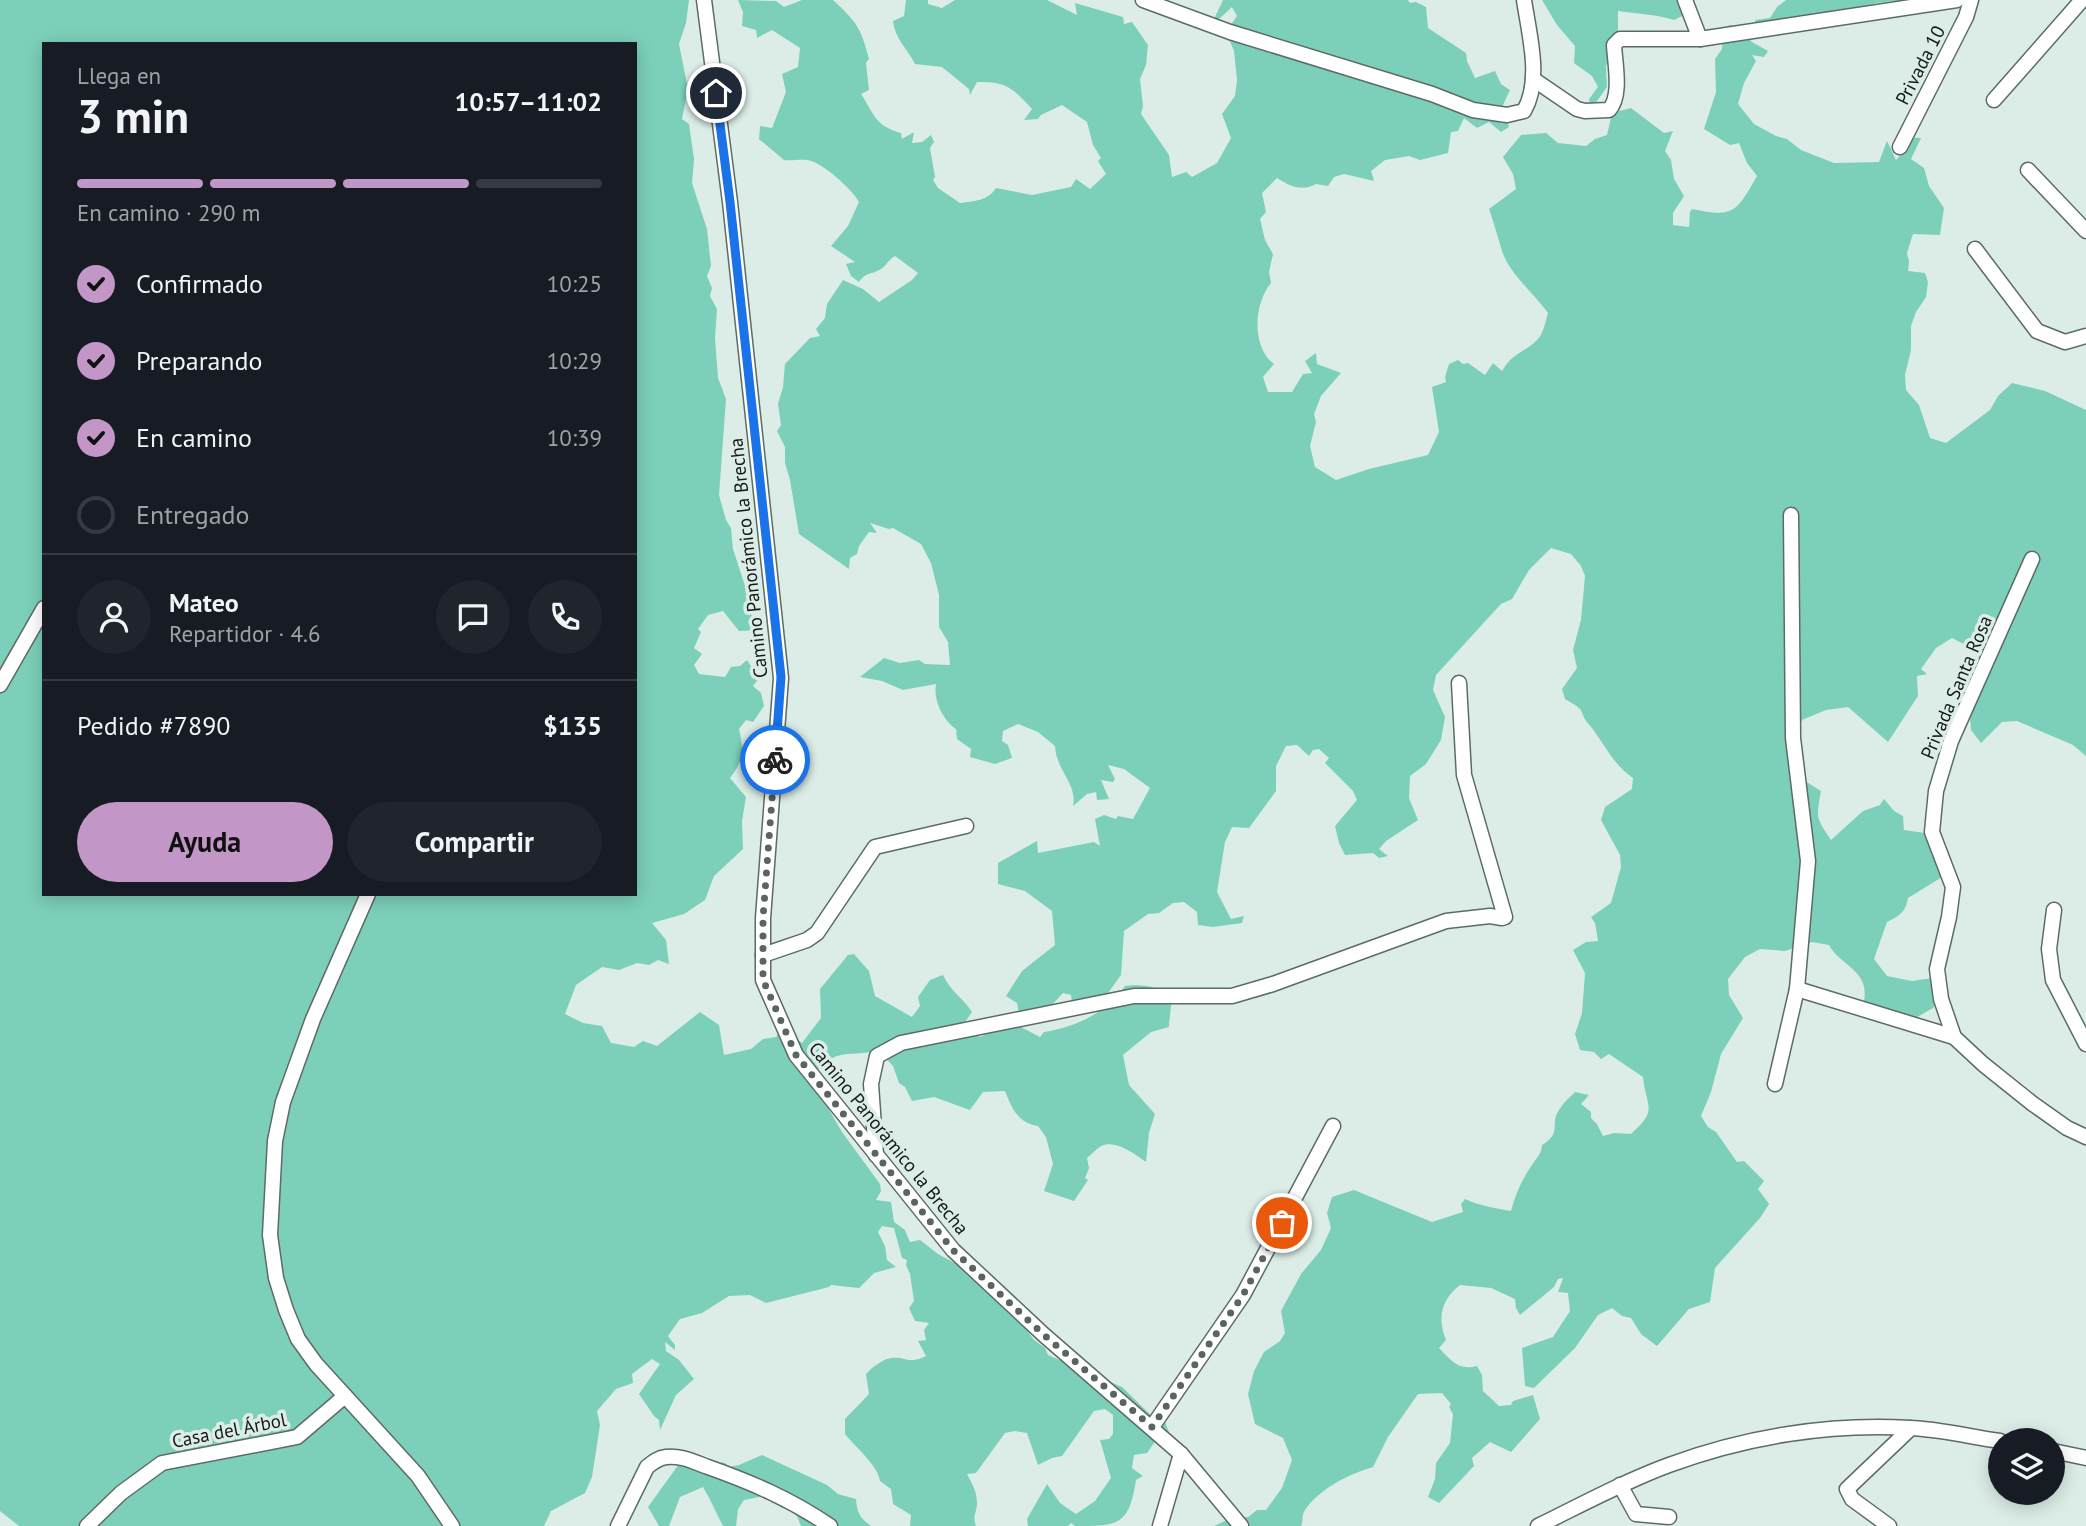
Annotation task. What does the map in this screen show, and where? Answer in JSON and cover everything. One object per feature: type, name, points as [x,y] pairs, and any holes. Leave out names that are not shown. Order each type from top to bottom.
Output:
[{"type":"street","name":"Camino Panorámico la Brecha","points":[[704,0],[732,216],[781,677],[766,869],[763,980],[796,1055],[953,1250],[1044,1335],[1181,1454],[1241,1526]]},
{"type":"street","points":[[1143,0],[1230,32],[1432,94],[1473,110],[1507,115],[1524,111],[1531,98],[1533,79],[1524,0]]},
{"type":"street","points":[[1685,0],[1700,39]]},
{"type":"street","name":"Privada 10","points":[[1533,79],[1577,109],[1609,110],[1614,105],[1616,96],[1614,45],[1620,39],[1700,39],[1957,0]]},
{"type":"street","name":"Privada 10","points":[[1900,147],[1966,17],[1971,0]]},
{"type":"street","points":[[1994,100],[2082,0]]},
{"type":"street","points":[[2028,170],[2086,231]]},
{"type":"street","points":[[1975,249],[2038,331],[2065,342],[2086,336]]},
{"type":"street","points":[[1774,1084],[1797,989],[1808,860],[1793,738],[1791,515]]},
{"type":"street","name":"Privada Santa Rosa","points":[[2032,559],[1951,741],[1936,790],[1932,832],[1952,887],[1949,917],[1937,969],[1941,999],[1954,1037],[2033,1104],[2067,1128],[2086,1137]]},
{"type":"street","points":[[0,685],[42,612]]},
{"type":"street","points":[[876,1155],[871,1084],[877,1056],[901,1043],[1134,996],[1233,996],[1446,921],[1505,917],[1464,775],[1459,683]]},
{"type":"street","points":[[763,955],[807,940],[817,933],[875,847],[966,826]]},
{"type":"street","points":[[367,896],[327,986],[283,1102],[275,1141],[270,1235],[276,1278],[298,1339],[316,1364],[418,1476],[452,1526]]},
{"type":"street","points":[[2054,910],[2049,949],[2053,980],[2086,1044]]},
{"type":"street","points":[[1797,989],[1954,1037]]},
{"type":"street","points":[[1152,1427],[1243,1295],[1333,1126]]},
{"type":"street","name":"Casa del Árbol","points":[[87,1526],[121,1493],[162,1463],[297,1437],[345,1396]]},
{"type":"street","points":[[1889,1526],[1852,1499],[1847,1489],[1911,1428]]},
{"type":"street","points":[[1538,1526],[1620,1485],[1670,1465],[1775,1435],[1843,1429],[1911,1428],[1988,1439]]},
{"type":"street","points":[[1160,1526],[1181,1454]]},
{"type":"street","points":[[2065,1454],[2086,1458]]},
{"type":"street","points":[[618,1526],[647,1467],[663,1457],[679,1457],[751,1482],[795,1503],[830,1526]]},
{"type":"street","points":[[1620,1485],[1636,1514],[1669,1517]]},
{"type":"green space","points":[[0,0],[689,0],[686,23],[679,44],[688,89],[682,119],[689,124],[694,159],[692,183],[707,229],[711,266],[707,276],[712,288],[710,296],[717,309],[715,338],[718,378],[726,399],[719,495],[731,528],[733,549],[749,598],[750,613],[763,630],[739,631],[723,611],[708,615],[698,629],[701,632],[694,648],[702,654],[694,665],[699,674],[725,677],[731,667],[740,666],[747,660],[759,678],[753,686],[761,693],[764,706],[753,722],[746,720],[739,729],[742,755],[730,778],[746,797],[742,821],[743,849],[714,876],[705,900],[684,914],[652,923],[666,940],[669,964],[658,960],[649,965],[637,963],[619,970],[602,967],[576,985],[565,1014],[583,1023],[602,1026],[611,1043],[634,1047],[643,1041],[657,1046],[700,1012],[719,1025],[724,1055],[751,1049],[763,1039],[776,1037],[780,1031],[791,1034],[802,1043],[821,1018],[820,989],[848,955],[854,954],[869,971],[875,996],[912,1017],[920,1006],[918,997],[930,980],[943,975],[972,1012],[963,1025],[980,1037],[994,1030],[997,1032],[1017,1025],[1040,1037],[1044,1032],[1079,1022],[1099,1011],[1125,986],[1159,989],[1169,998],[1171,1004],[1169,1027],[1151,1032],[1123,1055],[1129,1085],[1155,1114],[1149,1133],[1146,1162],[1118,1146],[1101,1146],[1087,1158],[1089,1168],[1085,1178],[1088,1180],[1074,1201],[1044,1191],[1053,1164],[1046,1137],[1038,1126],[1025,1122],[1017,1114],[1005,1091],[983,1092],[970,1110],[934,1097],[912,1101],[905,1087],[899,1083],[893,1066],[879,1051],[840,1055],[826,1062],[811,1079],[842,1132],[880,1184],[881,1191],[876,1200],[891,1202],[894,1222],[905,1230],[910,1242],[920,1240],[938,1254],[966,1269],[989,1295],[1015,1314],[1048,1355],[1122,1387],[1157,1421],[1165,1422],[1171,1438],[1159,1436],[1147,1453],[1134,1455],[1132,1468],[1143,1476],[1136,1480],[1130,1507],[1125,1515],[1111,1524],[1028,1526],[1027,1519],[1047,1484],[1060,1503],[1076,1514],[1095,1501],[1111,1478],[1100,1440],[1109,1439],[1113,1434],[1113,1415],[1105,1409],[1094,1411],[1062,1456],[1038,1465],[1027,1433],[1005,1433],[976,1473],[967,1474],[976,1495],[976,1526],[910,1526],[911,1515],[893,1504],[891,1489],[880,1481],[871,1463],[845,1434],[845,1419],[869,1394],[868,1372],[888,1359],[915,1360],[926,1356],[918,1341],[926,1340],[924,1330],[929,1323],[915,1321],[909,1308],[914,1301],[907,1260],[902,1258],[894,1228],[882,1226],[878,1232],[885,1246],[887,1260],[896,1267],[874,1273],[859,1288],[831,1285],[766,1303],[750,1295],[729,1296],[702,1313],[680,1319],[668,1336],[675,1345],[675,1350],[665,1342],[666,1351],[679,1360],[694,1379],[676,1395],[660,1430],[659,1420],[639,1394],[660,1364],[652,1359],[632,1374],[633,1383],[616,1389],[597,1411],[600,1425],[592,1477],[585,1493],[551,1511],[544,1526],[19,1526],[0,1511]]},
{"type":"green space","points":[[738,0],[776,1],[784,7],[802,0],[833,0],[857,26],[869,59],[866,63],[869,90],[861,94],[880,123],[901,133],[902,139],[914,132],[912,143],[922,142],[931,135],[934,142],[930,148],[935,177],[933,180],[938,188],[960,203],[985,198],[996,188],[1032,195],[1071,187],[1076,179],[1090,189],[1106,174],[1098,161],[1101,158],[1093,145],[1087,122],[1062,105],[1038,119],[1024,120],[1032,109],[1008,87],[977,82],[970,95],[969,89],[942,67],[915,64],[899,38],[893,21],[904,16],[906,0],[928,0],[928,4],[942,8],[955,0],[1047,0],[1077,15],[1075,3],[1123,17],[1124,24],[1132,22],[1148,45],[1146,65],[1140,79],[1143,106],[1141,114],[1169,155],[1172,177],[1186,172],[1192,177],[1217,163],[1231,138],[1222,114],[1235,96],[1237,80],[1234,51],[1226,32],[1237,16],[1232,7],[1219,19],[1214,19],[1223,0],[1408,0],[1426,7],[1428,28],[1466,53],[1475,78],[1495,71],[1501,84],[1510,90],[1503,105],[1509,127],[1501,132],[1489,122],[1477,128],[1464,118],[1458,131],[1451,132],[1448,153],[1420,160],[1409,156],[1385,160],[1371,171],[1374,181],[1344,174],[1334,177],[1328,186],[1316,184],[1300,188],[1277,178],[1262,193],[1266,212],[1260,219],[1265,240],[1273,254],[1269,272],[1271,283],[1258,313],[1258,336],[1261,347],[1274,364],[1263,377],[1268,392],[1292,392],[1303,374],[1312,373],[1305,361],[1316,353],[1317,364],[1341,373],[1321,396],[1314,414],[1316,422],[1310,446],[1315,467],[1336,480],[1428,455],[1439,432],[1432,387],[1446,382],[1449,364],[1458,360],[1463,364],[1468,363],[1485,375],[1493,363],[1502,371],[1514,356],[1537,340],[1541,334],[1548,313],[1506,260],[1489,209],[1516,189],[1513,174],[1503,157],[1521,135],[1546,133],[1558,143],[1586,146],[1607,135],[1612,113],[1631,108],[1664,133],[1673,131],[1665,151],[1671,160],[1674,179],[1684,196],[1673,213],[1673,225],[1689,227],[1692,209],[1717,213],[1726,212],[1739,205],[1757,176],[1747,163],[1739,143],[1730,145],[1704,129],[1716,92],[1715,59],[1722,49],[1723,35],[1729,25],[1738,26],[1752,42],[1768,51],[1764,57],[1752,55],[1756,61],[1744,83],[1738,104],[1754,124],[1787,139],[1801,150],[1834,163],[1879,162],[1887,141],[1896,160],[1906,149],[1907,137],[1921,138],[1911,159],[1924,168],[1929,186],[1944,208],[1940,235],[1913,234],[1907,253],[1908,271],[1925,273],[1928,282],[1926,297],[1911,326],[1911,350],[1905,375],[1906,390],[1919,405],[1930,438],[1946,443],[1990,410],[1998,396],[2012,383],[2045,391],[2086,410],[2086,756],[2073,745],[2017,721],[2002,722],[1981,743],[1971,730],[1970,718],[1964,709],[1977,689],[1983,688],[1986,677],[1983,654],[1952,638],[1936,648],[1921,669],[1927,674],[1917,676],[1918,696],[1888,742],[1848,707],[1826,710],[1802,720],[1794,739],[1805,781],[1821,791],[1818,817],[1831,840],[1863,811],[1880,805],[1884,799],[1894,811],[1903,816],[1904,830],[1925,833],[1950,857],[1947,874],[1908,898],[1901,913],[1887,922],[1874,959],[1887,976],[1912,981],[1932,978],[1940,997],[1933,1008],[1900,1027],[1864,1001],[1863,982],[1829,945],[1812,942],[1785,951],[1760,949],[1745,957],[1728,979],[1729,995],[1743,1018],[1721,1054],[1711,1092],[1701,1116],[1737,1162],[1744,1161],[1764,1181],[1758,1189],[1769,1204],[1760,1218],[1715,1268],[1710,1302],[1689,1309],[1657,1346],[1641,1334],[1631,1318],[1622,1316],[1612,1308],[1598,1315],[1575,1348],[1534,1388],[1525,1386],[1522,1348],[1553,1337],[1570,1311],[1568,1293],[1558,1292],[1563,1278],[1558,1279],[1554,1287],[1520,1315],[1515,1299],[1491,1288],[1460,1285],[1442,1310],[1446,1340],[1439,1348],[1460,1366],[1477,1366],[1482,1375],[1483,1391],[1499,1406],[1511,1405],[1513,1401],[1533,1395],[1540,1419],[1511,1452],[1490,1442],[1472,1458],[1474,1466],[1439,1503],[1428,1497],[1435,1479],[1436,1463],[1450,1443],[1453,1414],[1449,1407],[1451,1404],[1442,1393],[1418,1394],[1388,1437],[1373,1467],[1345,1478],[1318,1495],[1305,1510],[1301,1526],[1214,1526],[1231,1518],[1248,1517],[1257,1510],[1266,1510],[1282,1488],[1292,1460],[1283,1438],[1255,1424],[1248,1394],[1254,1371],[1264,1352],[1280,1341],[1285,1333],[1281,1311],[1301,1274],[1321,1250],[1331,1228],[1327,1213],[1332,1197],[1354,1190],[1432,1222],[1463,1212],[1461,1204],[1465,1199],[1511,1211],[1528,1170],[1540,1154],[1542,1145],[1554,1132],[1556,1115],[1575,1092],[1589,1095],[1581,1104],[1591,1112],[1591,1118],[1603,1136],[1614,1133],[1631,1134],[1648,1113],[1643,1077],[1609,1054],[1601,1059],[1594,1052],[1580,1050],[1575,1034],[1582,1013],[1585,973],[1573,950],[1586,942],[1598,941],[1595,923],[1591,917],[1611,903],[1621,867],[1620,855],[1601,820],[1605,807],[1632,789],[1633,778],[1613,758],[1579,708],[1565,699],[1562,689],[1577,668],[1573,650],[1581,620],[1585,576],[1581,566],[1571,554],[1551,548],[1529,570],[1512,599],[1501,604],[1436,675],[1433,690],[1445,717],[1441,740],[1426,764],[1410,776],[1409,798],[1418,820],[1386,841],[1379,849],[1388,856],[1379,858],[1373,853],[1345,855],[1335,826],[1357,800],[1353,791],[1325,763],[1329,758],[1319,749],[1313,750],[1309,756],[1297,745],[1286,746],[1276,766],[1276,791],[1249,828],[1232,827],[1225,842],[1217,892],[1231,919],[1244,916],[1242,923],[1213,927],[1198,925],[1197,912],[1184,902],[1173,903],[1159,913],[1148,914],[1124,931],[1121,975],[1103,1000],[1097,1001],[1081,1015],[1073,1010],[1071,995],[1063,993],[1048,1009],[1045,1006],[1019,1014],[1017,1003],[1006,996],[1022,971],[1055,945],[1052,911],[1025,891],[998,884],[998,863],[1037,841],[1038,853],[1094,842],[1100,846],[1095,819],[1104,815],[1116,819],[1118,816],[1133,819],[1150,788],[1124,769],[1108,765],[1115,779],[1113,782],[1101,780],[1109,799],[1097,800],[1096,792],[1087,794],[1073,806],[1070,784],[1059,763],[1055,746],[1038,732],[1018,724],[1003,731],[1002,741],[1008,745],[1012,758],[995,764],[970,757],[971,749],[957,739],[956,729],[940,709],[936,684],[903,690],[882,681],[860,677],[884,658],[900,663],[919,660],[925,664],[950,665],[948,642],[939,627],[939,595],[931,563],[921,544],[893,528],[870,523],[877,533],[869,532],[857,554],[850,558],[849,569],[799,534],[785,463],[785,447],[777,431],[781,425],[778,404],[785,364],[810,338],[820,336],[816,329],[825,318],[827,304],[843,280],[863,289],[879,302],[918,273],[895,256],[881,269],[866,275],[859,282],[851,276],[846,264],[855,262],[831,246],[848,226],[859,202],[856,197],[820,165],[807,160],[784,160],[759,139],[760,126],[772,128],[786,92],[782,74],[798,67],[800,48],[772,30],[757,38],[756,30],[742,26],[743,12]]},
{"type":"green space","points":[[1542,0],[1691,0],[1686,14],[1674,20],[1618,11],[1618,30],[1606,66],[1607,87],[1590,111],[1589,99],[1598,87],[1592,76],[1574,63],[1575,46],[1557,25]]},
{"type":"green space","points":[[1786,0],[1941,0],[1912,9],[1893,1],[1877,3],[1776,28],[1770,36],[1760,34],[1755,20],[1770,18]]},
{"type":"green space","points":[[762,1455],[827,1485],[838,1494],[856,1499],[860,1515],[871,1526],[801,1526],[794,1509],[778,1493],[744,1500],[738,1509],[736,1526],[723,1526],[703,1487],[680,1497],[669,1526],[659,1526],[648,1507],[684,1457],[725,1463],[729,1467]]},
{"type":"way so far","points":[[775,760],[763,918],[763,980],[796,1055],[953,1250],[1044,1335],[1152,1427],[1243,1295],[1282,1223]]},
{"type":"route","points":[[716,93],[781,677],[775,760]]}]
